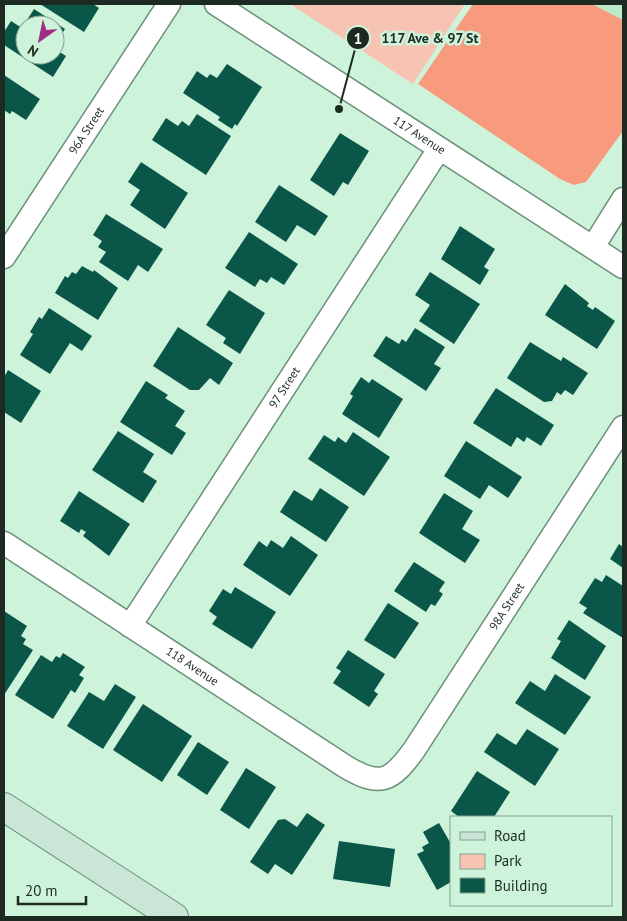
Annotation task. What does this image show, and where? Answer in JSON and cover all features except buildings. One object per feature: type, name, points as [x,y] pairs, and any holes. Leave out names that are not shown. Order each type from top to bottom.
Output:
[{"type":"main road","points":[[4,807],[174,917]]},
{"type":"street","name":"96A Street","points":[[4,257],[169,4]]},
{"type":"street","name":"117 Avenue","points":[[216,4],[623,267]]},
{"type":"street","name":"97 Street","points":[[130,626],[439,149]]},
{"type":"street","points":[[593,247],[623,199]]},
{"type":"street","name":"98A Street","points":[[385,778],[400,769],[414,750],[623,427]]},
{"type":"street","name":"118 Avenue","points":[[4,543],[346,767],[365,778],[385,778]]},
{"type":"shaded area","points":[[473,4],[592,4],[623,20],[623,131],[586,182],[574,185],[560,179],[418,84]]},
{"type":"shaded area","points":[[592,4],[623,4],[623,20]]},
{"type":"green space","points":[[290,4],[465,4],[413,84]]},
{"type":"place","name":"117 Ave & 97 St","points":[[339,109]]}]
